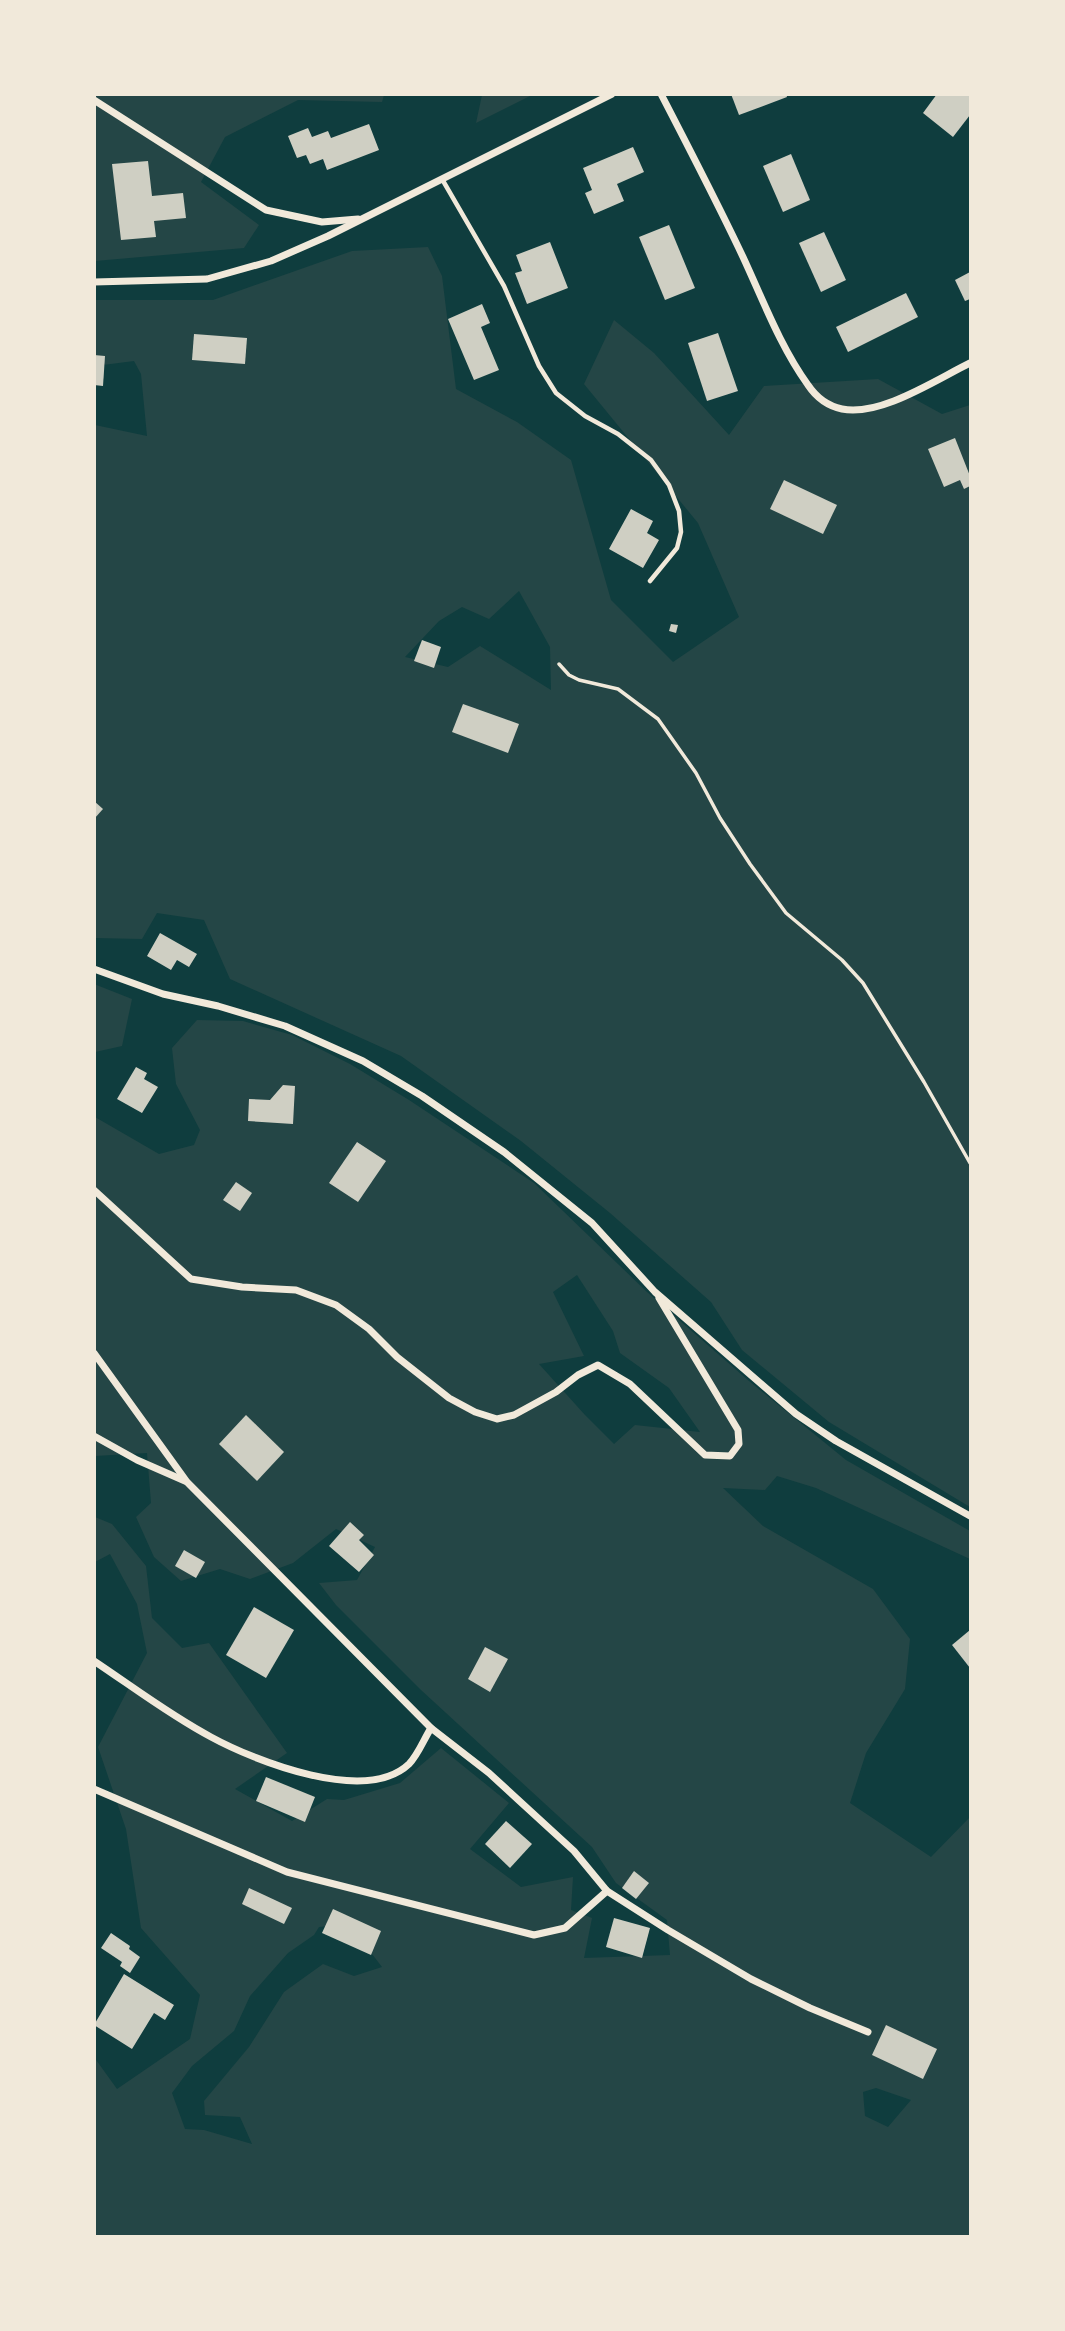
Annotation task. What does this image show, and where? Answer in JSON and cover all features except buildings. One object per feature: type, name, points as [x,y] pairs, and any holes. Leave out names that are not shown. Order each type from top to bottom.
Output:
[{"type":"street","points":[[94,282],[208,279],[271,261],[364,218],[612,94]]},
{"type":"street","points":[[661,94],[711,190],[785,347],[809,387],[824,402],[842,409],[860,410],[880,405],[971,362]]},
{"type":"street","points":[[94,100],[266,210],[322,222],[364,218]]},
{"type":"street","points":[[94,968],[163,994],[218,1006],[285,1026],[363,1061],[422,1096],[513,1160],[592,1223],[655,1292],[796,1414],[836,1441],[971,1516]]},
{"type":"street","points":[[94,1191],[191,1279],[242,1287],[296,1290],[337,1305],[449,1398],[475,1412],[496,1419],[514,1415],[598,1365],[629,1384],[705,1455],[730,1456],[739,1444],[738,1430],[655,1292]]},
{"type":"street","points":[[94,1353],[187,1482],[431,1728],[489,1773],[574,1851],[607,1891],[751,1979],[868,2032]]},
{"type":"street","points":[[94,1436],[137,1460],[187,1482]]},
{"type":"street","points":[[94,1661],[212,1738],[271,1763],[319,1778],[358,1781],[384,1779],[409,1764],[431,1728]]},
{"type":"street","points":[[94,1789],[287,1872],[534,1935],[565,1928],[607,1891]]},
{"type":"lane","points":[[442,179],[505,286],[539,366],[556,393],[585,416],[618,434],[651,460],[669,485],[679,511],[681,532],[677,548],[650,581]]},
{"type":"path","points":[[559,664],[569,675],[579,680],[618,689],[658,719],[690,764],[750,864],[786,913],[842,960],[863,983],[971,1163]]},
{"type":"shaded area","points":[[482,94],[532,95],[476,123]]},
{"type":"shaded area","points":[[95,95],[384,95],[382,102],[298,100],[225,137],[201,182],[259,225],[244,248],[95,261]]},
{"type":"shaded area","points":[[428,247],[442,276],[456,389],[517,422],[571,460],[611,600],[673,662],[739,617],[698,523],[584,384],[614,320],[654,353],[729,435],[764,386],[878,379],[942,414],[970,405],[970,1507],[829,1422],[742,1350],[711,1302],[610,1213],[521,1141],[401,1056],[230,979],[204,920],[157,913],[142,939],[95,938],[95,425],[147,436],[141,374],[134,361],[95,366],[95,300],[213,300],[352,251]],"holes":[[[519,591],[550,647],[551,690],[480,646],[448,667],[405,657],[439,621],[462,607],[489,619]]]},
{"type":"shaded area","points":[[94,984],[132,999],[122,1046],[95,1052]]},
{"type":"shaded area","points":[[197,1020],[243,1021],[292,1035],[350,1064],[534,1183],[647,1292],[749,1381],[846,1460],[970,1531],[970,1559],[816,1488],[777,1476],[765,1490],[723,1488],[763,1526],[873,1589],[910,1639],[905,1689],[866,1753],[850,1803],[931,1857],[970,1817],[970,2236],[95,2236],[94,2057],[117,2089],[190,2039],[200,1995],[141,1928],[126,1829],[98,1747],[147,1653],[137,1604],[110,1554],[95,1562],[95,1517],[112,1524],[146,1566],[152,1618],[182,1648],[209,1643],[287,1753],[235,1789],[292,1821],[327,1799],[344,1800],[400,1783],[441,1748],[509,1803],[470,1849],[521,1887],[573,1877],[571,1910],[592,1918],[584,1958],[670,1955],[667,1920],[616,1883],[592,1847],[421,1690],[336,1605],[319,1583],[357,1580],[375,1547],[336,1529],[293,1563],[250,1579],[220,1569],[181,1581],[154,1557],[136,1517],[151,1503],[147,1453],[95,1456],[95,1117],[159,1154],[194,1145],[200,1130],[176,1084],[172,1048]],"holes":[[[577,1275],[613,1331],[620,1353],[669,1388],[700,1432],[635,1425],[614,1444],[539,1364],[584,1356],[553,1292]],[[339,1925],[352,1928],[382,1967],[354,1976],[323,1964],[284,1992],[249,2047],[204,2101],[205,2115],[240,2117],[252,2144],[204,2130],[185,2129],[172,2093],[192,2066],[234,2031],[250,1996],[288,1953],[314,1935],[319,1927]],[[876,2088],[911,2100],[888,2127],[865,2116],[863,2092]]]}]
